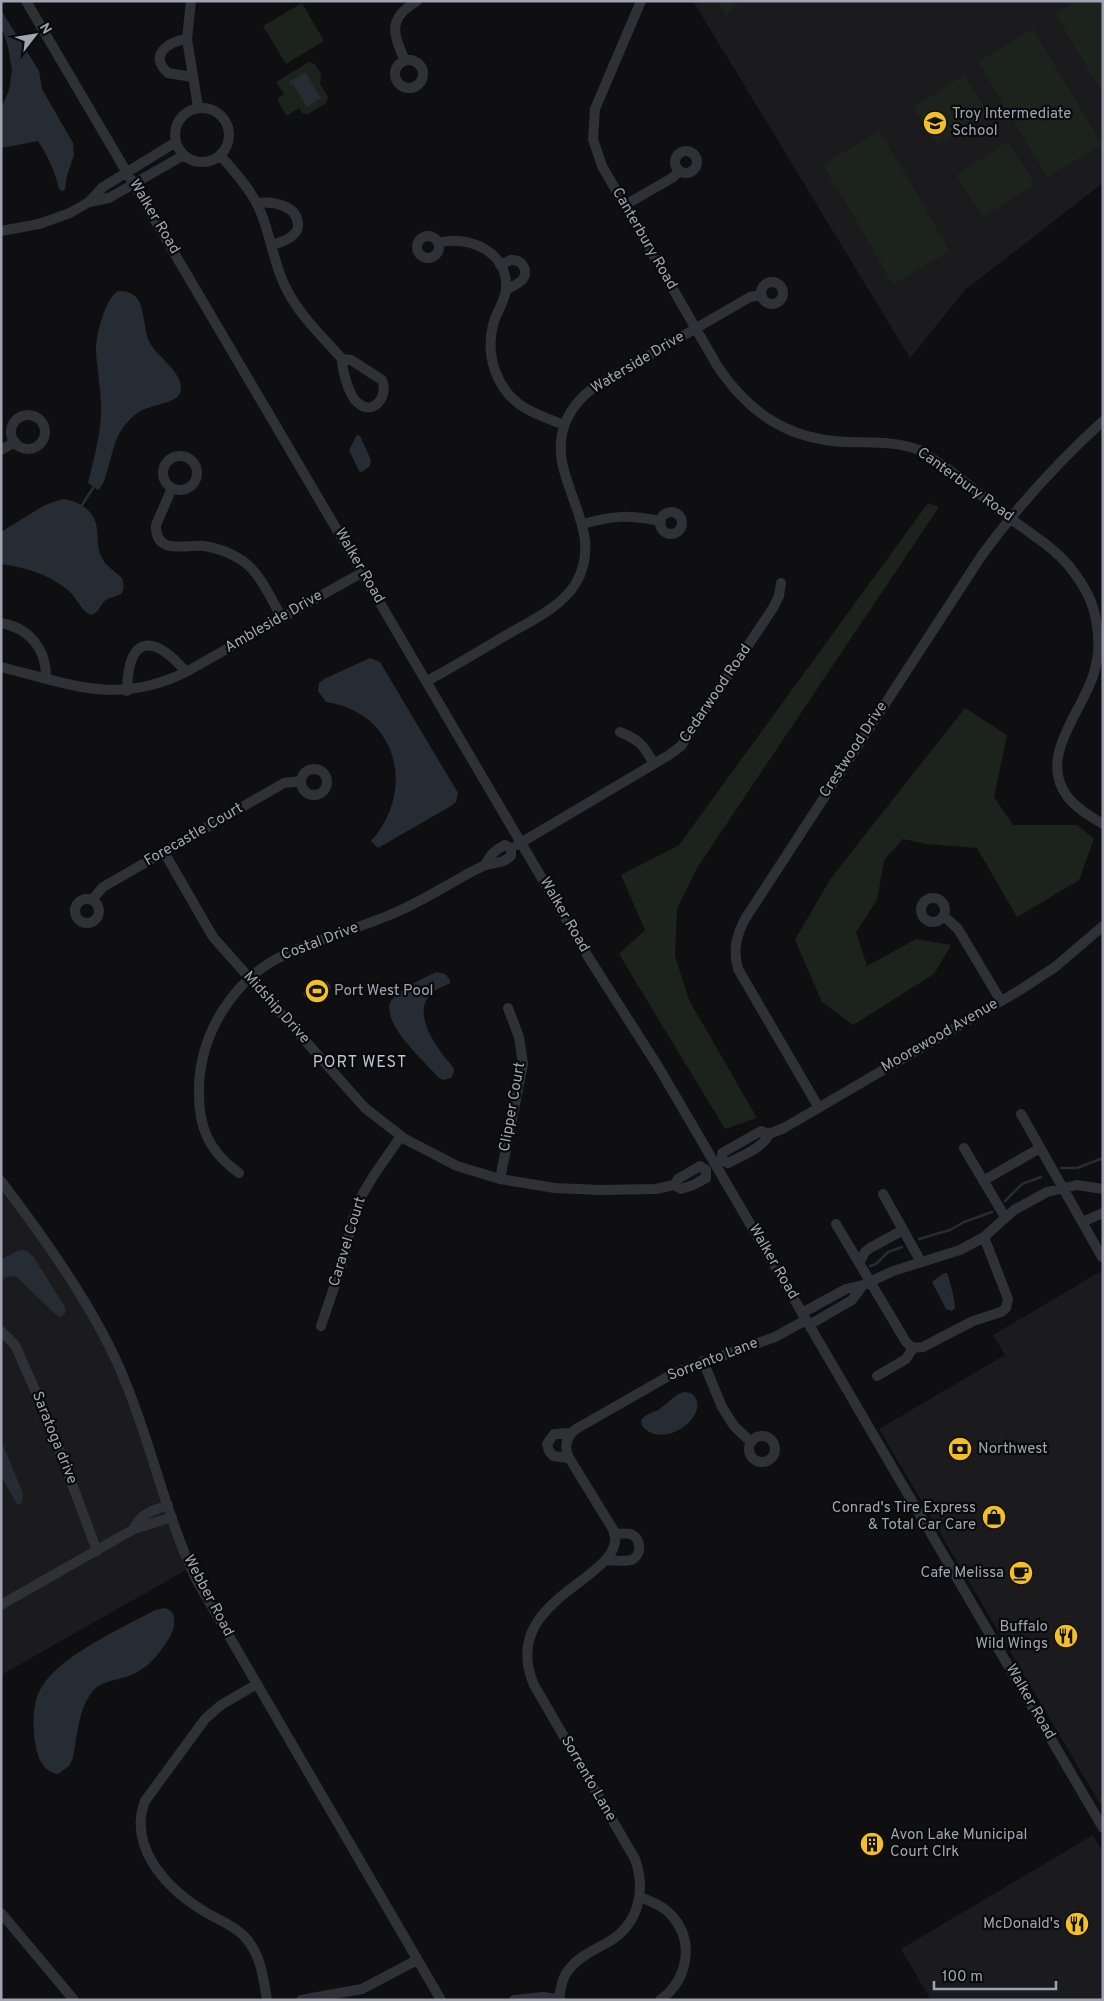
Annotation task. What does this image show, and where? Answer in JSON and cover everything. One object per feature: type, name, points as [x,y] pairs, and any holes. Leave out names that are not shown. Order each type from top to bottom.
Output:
[{"type":"street","name":"Walker Road","points":[[26,1],[598,973],[719,1162],[806,1320],[1103,1828]]},
{"type":"street","points":[[191,1],[188,15],[187,39],[198,107]]},
{"type":"street","points":[[405,61],[396,39],[396,22],[403,11],[417,1]]},
{"type":"street","name":"Canterbury Road","points":[[642,1],[595,109],[593,139],[599,159],[730,385],[745,401],[761,415],[780,426],[821,440],[902,445],[919,450],[1010,518],[1067,564],[1081,582],[1094,611],[1098,638],[1096,667],[1059,750],[1058,767],[1061,784],[1066,795],[1077,807],[1103,824]]},
{"type":"street","points":[[187,39],[177,40],[167,45],[160,54],[160,59],[161,65],[168,73],[192,78]]},
{"type":"street","points":[[198,107],[218,112],[227,123],[230,133],[228,143],[220,155],[212,160],[202,162],[184,155],[176,142],[175,130],[179,120],[188,111],[198,107]]},
{"type":"street","points":[[89,202],[102,187],[176,142]]},
{"type":"street","points":[[1,231],[47,222],[70,213],[89,202],[109,198],[184,155]]},
{"type":"street","points":[[220,155],[257,203],[281,278],[301,313],[342,359],[342,368],[353,397],[357,403],[363,406],[377,404],[385,393],[382,380],[351,360],[342,359]]},
{"type":"street","points":[[625,205],[672,178],[680,171]]},
{"type":"street","points":[[257,203],[264,202],[286,207],[291,209],[297,218],[297,230],[294,235],[271,245]]},
{"type":"street","points":[[438,243],[451,239],[475,244],[488,250],[500,264],[505,278],[506,290],[493,323],[490,339],[494,371],[512,398],[525,408],[564,425]]},
{"type":"street","points":[[500,264],[516,260],[522,263],[526,272],[522,280],[506,290]]},
{"type":"street","name":"Waterside Drive","points":[[427,681],[549,610],[564,598],[576,582],[585,558],[586,545],[583,524],[561,463],[560,443],[564,425],[573,407],[592,389],[696,328],[750,298],[762,294]]},
{"type":"street","name":"Crestwood Drive","points":[[819,1108],[738,969],[735,950],[739,930],[954,598],[1010,518],[1045,478],[1103,421]]},
{"type":"street","points":[[1,450],[15,442]]},
{"type":"street","points":[[172,488],[156,525],[156,531],[165,544],[171,547],[202,546],[216,548],[242,561],[261,582],[282,618]]},
{"type":"street","points":[[583,524],[615,516],[661,520]]},
{"type":"street","name":"Ambleside Drive","points":[[1,667],[92,690],[127,691],[148,687],[168,681],[186,672],[363,572]]},
{"type":"street","name":"Cedarwood Road","points":[[522,842],[674,752],[686,742],[773,608],[781,583]]},
{"type":"street","points":[[1,623],[23,631],[38,645],[45,662],[46,679]]},
{"type":"street","points":[[127,691],[127,675],[131,660],[135,652],[148,644],[162,649],[186,672]]},
{"type":"street","points":[[620,732],[633,737],[643,744],[654,764]]},
{"type":"street","name":"Forecastle Court","points":[[92,900],[103,886],[284,783],[301,781]]},
{"type":"street","name":"Costal Drive","points":[[239,1173],[220,1158],[208,1140],[201,1111],[199,1087],[205,1047],[214,1025],[232,999],[250,979],[283,956],[394,914],[446,888],[485,865],[503,862],[511,856],[511,848],[522,842]]},
{"type":"street","name":"Midship Drive","points":[[164,852],[208,929],[365,1108],[401,1136],[442,1159],[466,1169],[500,1179],[555,1188],[584,1190],[645,1190],[674,1185],[678,1179],[700,1166],[706,1170],[719,1162]]},
{"type":"street","points":[[944,916],[958,929],[1001,1001]]},
{"type":"street","name":"Moorewood Avenue","points":[[719,1162],[722,1153],[762,1131],[769,1134],[784,1128],[1001,1001],[1055,967],[1103,926]]},
{"type":"street","name":"Clipper Court","points":[[500,1179],[523,1064],[519,1036],[508,1008]]},
{"type":"street","points":[[1021,1114],[1102,1257]]},
{"type":"street","name":"Caravel Court","points":[[321,1326],[343,1262],[357,1206],[374,1174],[401,1136]]},
{"type":"street","points":[[964,1148],[1005,1217]]},
{"type":"street","points":[[984,1181],[1040,1148]]},
{"type":"street","name":"Webber Road","points":[[1,1181],[68,1277],[112,1352],[135,1405],[187,1560],[197,1581],[441,2000]]},
{"type":"street","name":"Sorrento Lane","points":[[569,1458],[558,1458],[549,1452],[548,1440],[554,1434],[571,1433],[674,1373],[775,1337],[806,1320],[846,1289],[960,1250],[984,1237],[1005,1217],[1032,1199],[1063,1187],[1077,1185],[1103,1188]]},
{"type":"street","points":[[883,1194],[921,1262]]},
{"type":"street","points":[[1082,1222],[1103,1212]]},
{"type":"street","points":[[836,1224],[859,1263],[866,1283],[906,1342],[913,1348],[923,1347],[973,1321],[1001,1312],[1006,1308],[1008,1299],[984,1237]]},
{"type":"street","points":[[859,1263],[865,1252],[870,1248],[903,1230]]},
{"type":"street","name":"Saratoga drive","points":[[1,1331],[15,1345],[47,1417],[97,1551]]},
{"type":"street","points":[[877,1376],[906,1359],[913,1348]]},
{"type":"street","points":[[704,1362],[722,1407],[734,1426],[751,1442]]},
{"type":"street","points":[[571,1433],[566,1444],[569,1458],[614,1534],[615,1547],[606,1560]]},
{"type":"street","points":[[134,1529],[143,1516],[168,1505]]},
{"type":"street","points":[[1,1605],[134,1529],[172,1517]]},
{"type":"street","points":[[606,1560],[630,1560],[639,1551],[638,1542],[633,1536],[629,1534],[614,1534]]},
{"type":"street","name":"Sorrento Lane","points":[[560,1999],[563,1980],[570,1968],[580,1958],[611,1941],[623,1931],[632,1918],[640,1897],[640,1881],[635,1859],[534,1685],[527,1662],[529,1639],[539,1618],[549,1606],[606,1560]]},
{"type":"street","points":[[256,1684],[221,1705],[198,1727],[145,1801],[140,1824],[143,1844],[171,1886],[192,1904],[235,1929],[252,1946],[262,1969],[267,2000]]},
{"type":"street","points":[[640,1897],[657,1904],[668,1912],[677,1922],[685,1941],[685,1960],[682,1974],[675,1986],[660,2000]]},
{"type":"street","points":[[1,1913],[74,2000]]},
{"type":"street","points":[[301,2000],[362,1989],[417,1960]]},
{"type":"street","points":[[514,2000],[532,1997],[560,1999]]},
{"type":"shaded area","name":"Troy Intermediate School","points":[[693,1],[1103,1],[1103,183],[965,290],[910,358]]},
{"type":"shaded area","points":[[718,1],[739,1],[727,16]]},
{"type":"shaded area","points":[[1076,1],[1103,1],[1103,93],[1055,14]]},
{"type":"shaded area","points":[[302,3],[324,41],[286,64],[263,26]]},
{"type":"shaded area","points":[[1,10],[39,71],[42,89],[73,143],[74,155],[63,191],[59,189],[51,164],[38,141],[1,148],[1,109],[9,90],[12,70],[8,47],[1,25]]},
{"type":"shaded area","points":[[1033,29],[1102,144],[1047,177],[978,62]]},
{"type":"shaded area","points":[[309,62],[315,64],[321,74],[320,84],[328,97],[326,103],[308,114],[302,113],[299,108],[286,116],[277,99],[284,94],[276,82]]},
{"type":"shaded area","points":[[305,72],[321,98],[307,107],[293,84],[291,85],[289,82]]},
{"type":"shaded area","points":[[964,75],[988,113],[938,145],[913,108]]},
{"type":"shaded area","points":[[880,131],[950,251],[893,284],[823,164]]},
{"type":"shaded area","points":[[1008,142],[1035,184],[983,217],[956,175]]},
{"type":"shaded area","points":[[118,291],[128,292],[135,296],[139,302],[150,343],[170,366],[181,386],[180,393],[173,400],[139,412],[126,424],[115,443],[105,479],[98,490],[88,483],[98,441],[101,415],[96,344],[105,309],[113,295]]},
{"type":"shaded area","points":[[357,435],[360,436],[371,460],[370,466],[362,472],[359,471],[349,450]]},
{"type":"shaded area","points":[[62,499],[80,504],[90,512],[96,522],[102,559],[122,578],[123,591],[121,594],[106,600],[92,615],[82,608],[69,591],[54,580],[29,570],[1,564],[1,532],[45,505]]},
{"type":"shaded area","points":[[928,503],[939,507],[697,868],[677,909],[675,956],[689,1000],[757,1118],[725,1129],[619,954],[645,930],[621,875],[679,845]]},
{"type":"shaded area","points":[[370,658],[380,662],[458,793],[456,802],[451,806],[378,848],[371,841],[385,821],[393,799],[396,777],[392,756],[384,737],[369,721],[350,709],[326,702],[318,691],[319,683],[324,679]]},
{"type":"shaded area","points":[[965,708],[1007,735],[994,797],[1013,825],[1077,825],[1094,839],[1079,880],[1017,917],[977,848],[927,844],[903,839],[884,860],[877,900],[856,932],[867,966],[916,939],[951,945],[934,974],[853,1025],[822,1002],[795,940],[831,878]]},
{"type":"shaded area","points":[[437,972],[445,974],[450,983],[430,995],[425,1003],[424,1012],[429,1032],[453,1067],[454,1072],[451,1078],[444,1080],[439,1078],[406,1042],[392,1020],[389,1010],[391,1001],[405,988]]},
{"type":"shaded area","name":"Port West Pool","points":[[324,981],[328,982],[331,987],[324,997],[313,1000],[305,997],[303,994],[306,988],[317,988]]},
{"type":"shaded area","points":[[1,1186],[47,1250],[93,1323],[117,1370],[188,1569],[1,1675]]},
{"type":"shaded area","points":[[22,1250],[27,1251],[33,1256],[65,1307],[66,1312],[61,1317],[55,1314],[17,1277],[10,1276],[1,1280],[1,1260]]},
{"type":"shaded area","points":[[1103,1270],[1103,1809],[879,1429],[1005,1355],[993,1335]]},
{"type":"shaded area","points":[[944,1273],[947,1273],[953,1297],[955,1308],[952,1311],[946,1309],[932,1282]]},
{"type":"shaded area","points":[[684,1392],[691,1393],[697,1401],[697,1410],[684,1426],[674,1432],[663,1435],[652,1433],[642,1426],[641,1420],[645,1416],[658,1410],[677,1395]]},
{"type":"shaded area","points":[[1,1440],[22,1491],[23,1499],[21,1504],[17,1504],[1,1476]]},
{"type":"shaded area","points":[[165,1608],[173,1615],[174,1626],[173,1631],[160,1651],[148,1665],[138,1672],[103,1683],[92,1692],[81,1715],[73,1758],[69,1766],[58,1774],[49,1771],[42,1764],[38,1756],[34,1729],[35,1703],[44,1683],[56,1670],[88,1646],[155,1610]]},
{"type":"shaded area","points":[[1093,1835],[1103,1853],[1103,2000],[931,2000],[901,1949]]},
{"type":"waterway","points":[[82,505],[93,488]]},
{"type":"waterway","points":[[1061,1168],[1077,1168],[1103,1158]]},
{"type":"waterway","points":[[1005,1201],[1022,1184],[1041,1177]]},
{"type":"waterway","points":[[919,1239],[950,1230],[964,1222],[992,1212]]},
{"type":"waterway","points":[[870,1266],[876,1264],[888,1252],[902,1247]]},
{"type":"place","name":"Troy Intermediate School","points":[[935,123]]},
{"type":"place","name":"Port West Pool","points":[[317,991]]},
{"type":"place","name":"Northwest","points":[[960,1449]]},
{"type":"place","name":"Conrad's Tire Express & Total Car Care","points":[[994,1517]]},
{"type":"place","name":"Cafe Melissa","points":[[1021,1573]]},
{"type":"place","name":"Buffalo Wild Wings","points":[[1066,1636]]},
{"type":"place","name":"Avon Lake Municipal Court Clrk","points":[[872,1844]]},
{"type":"place","name":"McDonald's","points":[[1077,1924]]},
{"type":"district","name":"PORT WEST","points":[[360,1063]]}]
